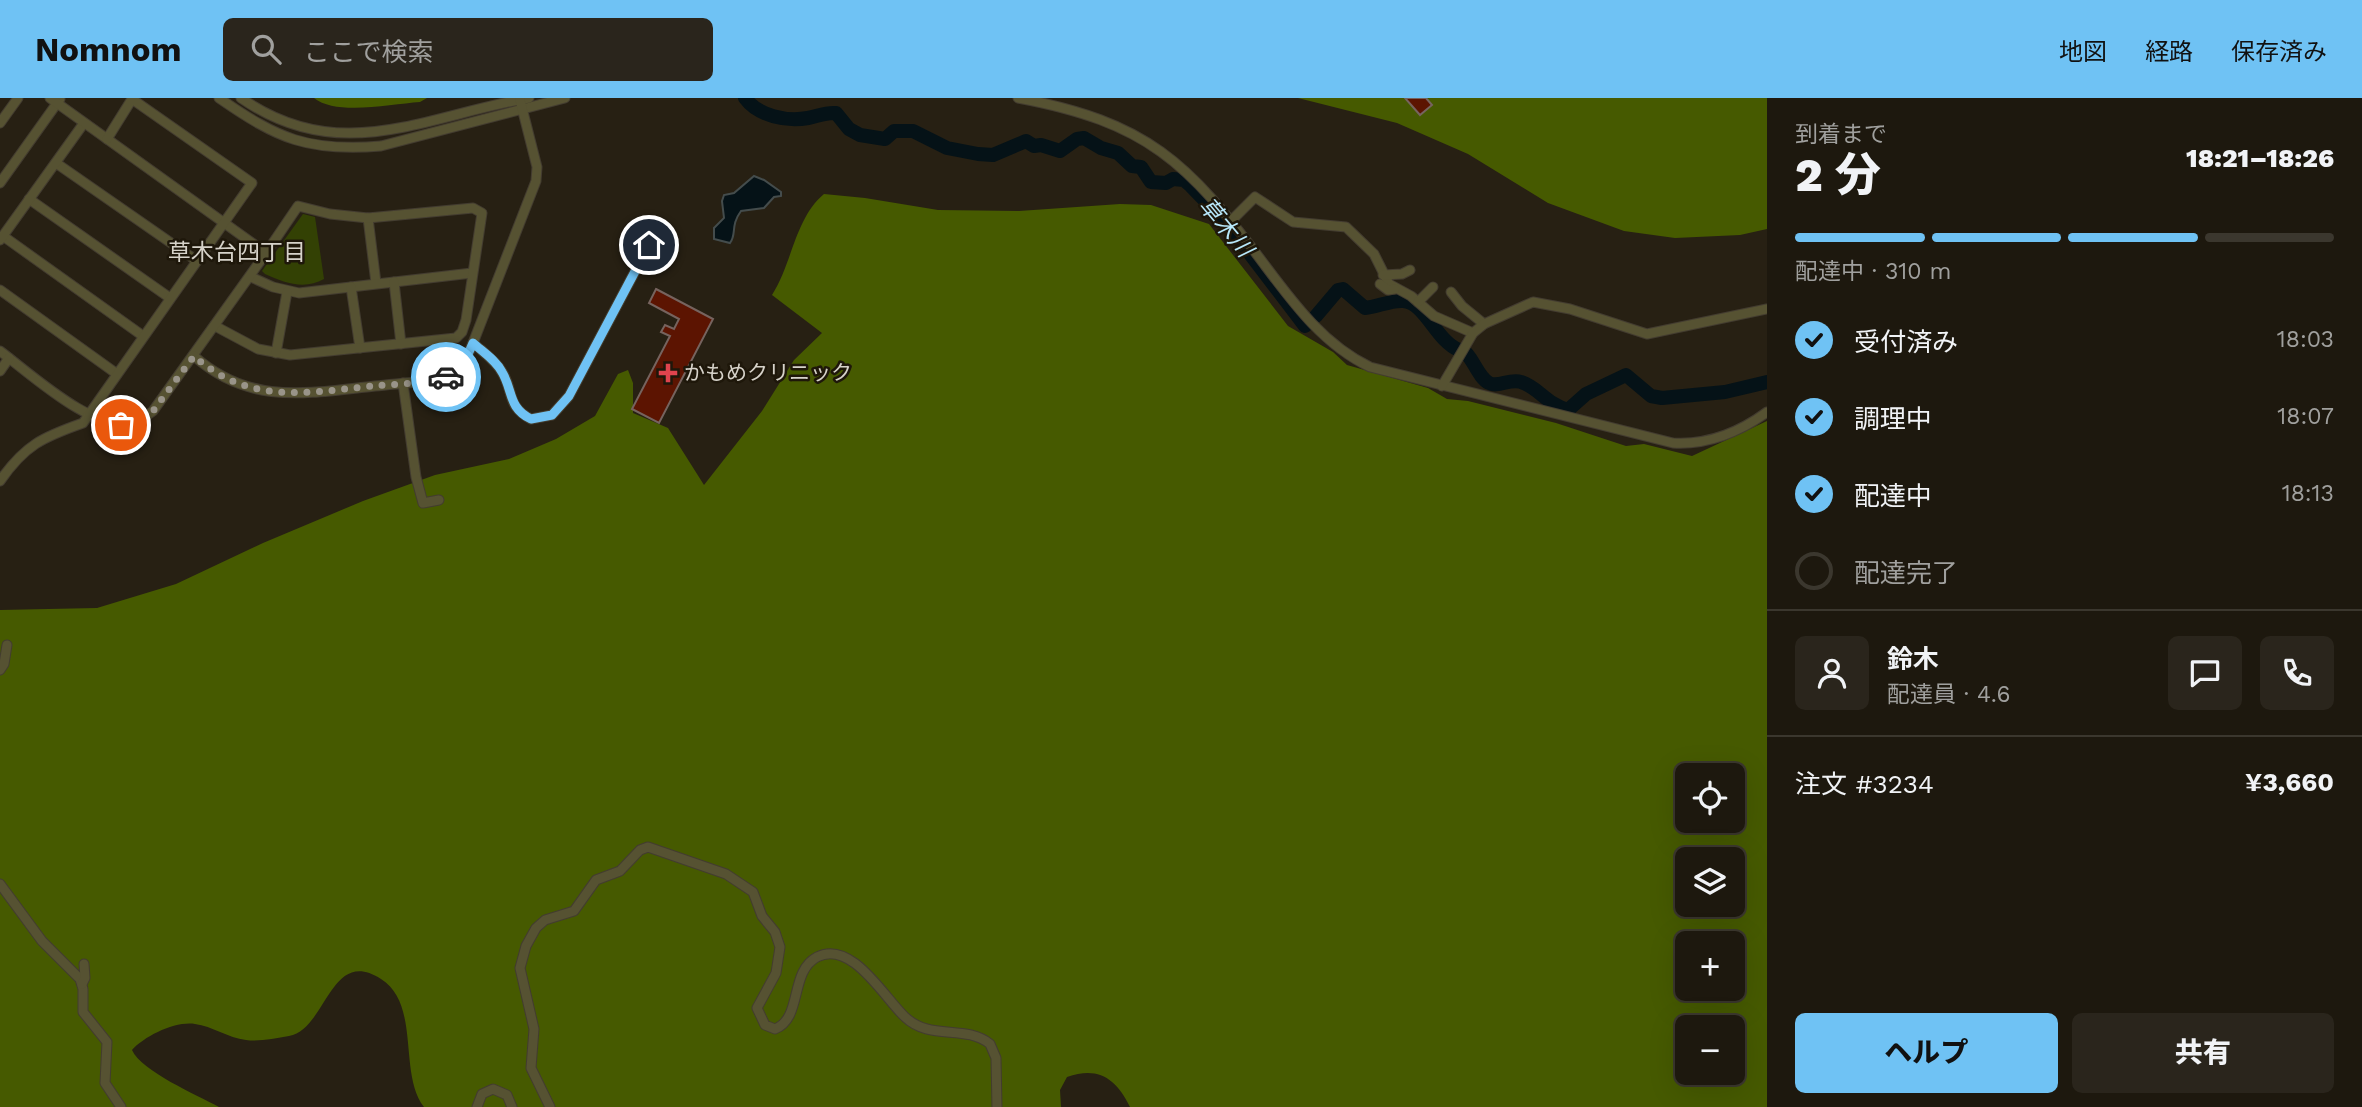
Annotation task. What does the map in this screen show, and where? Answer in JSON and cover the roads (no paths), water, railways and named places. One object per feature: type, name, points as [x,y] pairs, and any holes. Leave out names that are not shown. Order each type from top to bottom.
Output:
[{"type":"street","points":[[0,122],[18,98]]},
{"type":"street","points":[[219,98],[272,133],[310,144],[354,148],[381,146],[524,102]]},
{"type":"street","points":[[241,98],[262,113],[285,123],[344,135],[382,132],[524,102],[565,98]]},
{"type":"street","points":[[1018,98],[1076,110],[1109,121],[1141,137],[1181,166],[1230,222],[1290,299],[1334,345],[1370,366],[1674,443],[1692,444],[1715,439],[1742,428],[1767,412]]},
{"type":"street","points":[[0,481],[21,453],[31,446],[55,432],[83,423],[252,183],[132,99],[107,139]]},
{"type":"street","points":[[0,183],[56,100],[84,123],[267,253]]},
{"type":"street","points":[[194,356],[246,386],[292,395],[450,375],[465,361],[473,343],[536,181],[537,167],[524,102]]},
{"type":"street","points":[[84,123],[1,238],[143,335]]},
{"type":"street","points":[[56,163],[197,261]]},
{"type":"street","points":[[1230,222],[1255,197],[1293,222],[1346,227],[1374,254],[1382,279],[1418,302],[1433,316],[1473,333]]},
{"type":"street","points":[[29,199],[170,298]]},
{"type":"street","points":[[0,351],[89,415],[121,425],[137,423],[153,411],[194,356],[298,206],[330,214],[368,218],[473,208],[482,213],[466,320],[462,332],[456,338],[320,354],[276,353],[245,344],[215,326]]},
{"type":"street","points":[[368,218],[376,283]]},
{"type":"street","points":[[473,343],[500,368],[508,384],[511,400],[519,411],[531,419],[552,415],[569,396],[649,245]]},
{"type":"street","points":[[1382,279],[1410,270]]},
{"type":"street","points":[[251,277],[287,292],[472,273]]},
{"type":"street","points":[[394,282],[401,344]]},
{"type":"street","points":[[351,287],[360,348]]},
{"type":"street","points":[[1418,302],[1433,287]]},
{"type":"street","points":[[0,290],[117,374]]},
{"type":"street","points":[[276,353],[287,292]]},
{"type":"street","points":[[1451,292],[1462,306],[1484,324]]},
{"type":"street","points":[[1442,386],[1473,333],[1484,324],[1520,305],[1533,302],[1570,309],[1647,334],[1767,309]]},
{"type":"street","points":[[0,371],[9,358]]},
{"type":"street","points":[[402,383],[416,477],[423,503],[439,500]]},
{"type":"street","points":[[0,670],[4,664],[6,645]]},
{"type":"street","points":[[550,1107],[531,1068],[534,1029],[520,968],[527,946],[536,928],[545,920],[574,911],[596,880],[620,871],[640,850],[652,848],[726,874],[753,892],[762,916],[775,932],[780,947],[776,973],[757,1008],[765,1025],[775,1029],[786,1021],[800,978],[811,961],[821,956],[839,956],[862,968],[912,1023],[932,1032],[970,1034],[990,1044],[996,1058],[997,1107]]},
{"type":"street","points":[[0,884],[42,942],[76,974],[82,984]]},
{"type":"street","points":[[84,964],[83,1012],[107,1042],[106,1083],[121,1107]]},
{"type":"street","points":[[477,1107],[482,1094],[493,1089],[507,1095],[512,1107]]},
{"type":"waterway","name":"草木川","points":[[745,98],[757,109],[782,118],[800,119],[836,113],[849,129],[860,135],[885,139],[894,131],[913,131],[947,148],[978,154],[993,155],[1026,141],[1034,146],[1041,145],[1060,151],[1077,139],[1084,138],[1101,148],[1118,153],[1132,166],[1141,167],[1151,182],[1184,180],[1225,221],[1305,326]]},
{"type":"waterway","name":"草木川","points":[[1316,316],[1338,290],[1343,289],[1365,308],[1403,301],[1418,308],[1444,339],[1459,350]]},
{"type":"waterway","name":"草木川","points":[[1466,353],[1489,383],[1521,382],[1568,410],[1586,394],[1626,375],[1651,396],[1662,398],[1725,392],[1767,382]]},
{"type":"place","name":"かもめクリニック","points":[[668,373]]},
{"type":"district","name":"草木台四丁目","points":[[237,252]]}]
